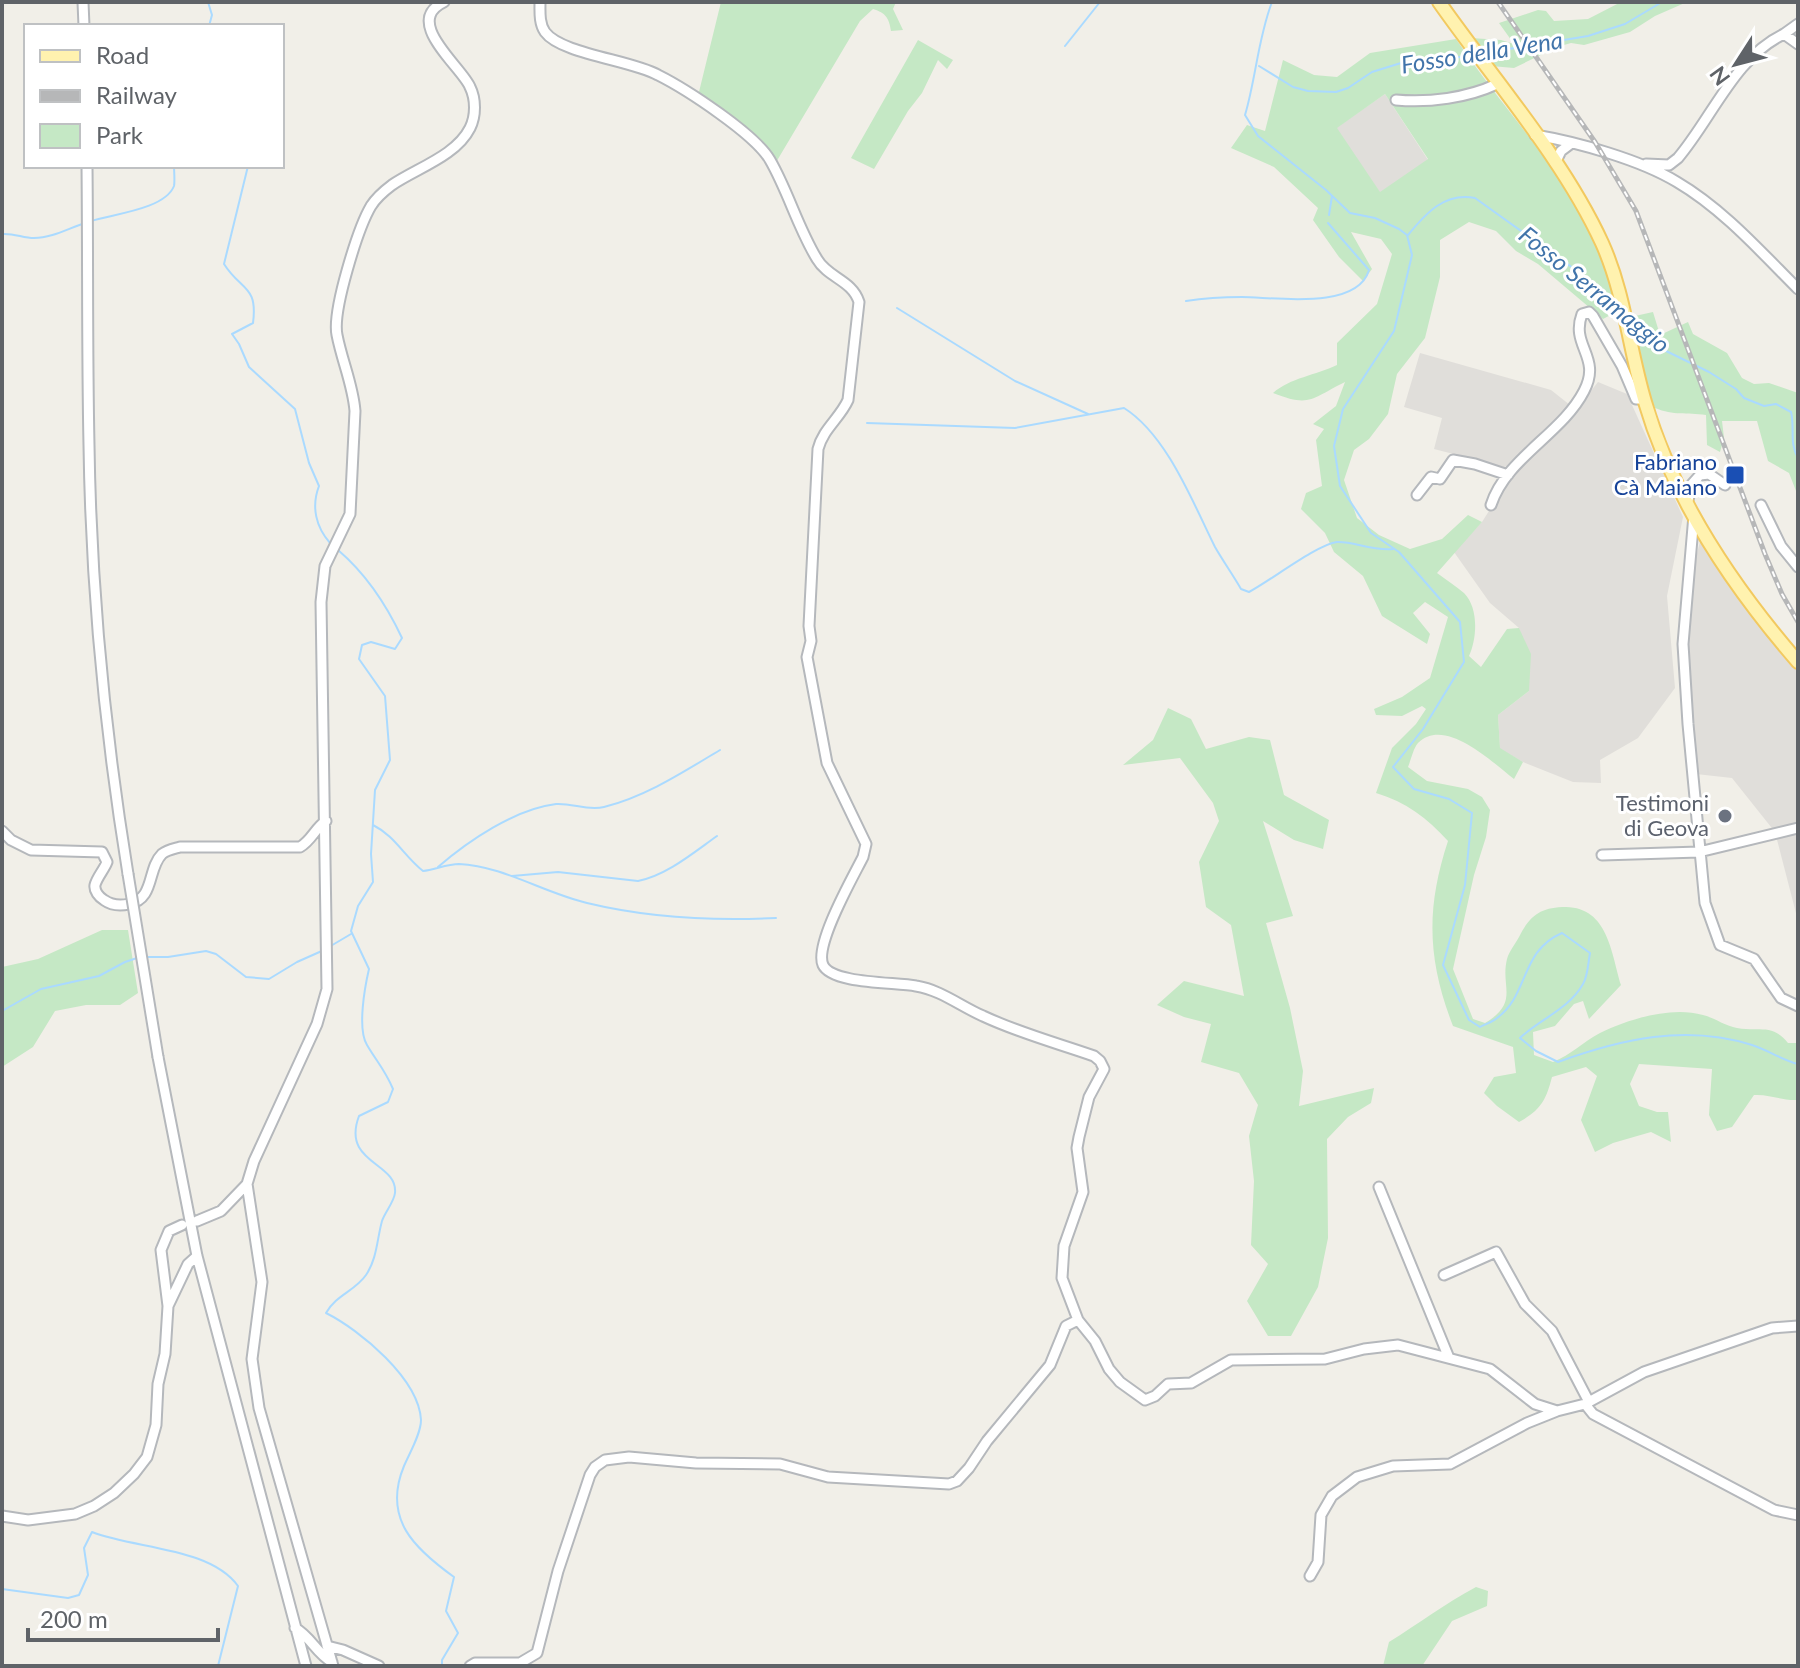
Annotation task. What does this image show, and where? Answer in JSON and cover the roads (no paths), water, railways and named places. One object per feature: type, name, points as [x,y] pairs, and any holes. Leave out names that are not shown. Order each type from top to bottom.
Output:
[{"type":"main road","points":[[1439,2],[1544,147],[1593,223],[1615,276],[1644,399],[1665,459],[1690,510],[1773,633],[1798,662]]},
{"type":"street","points":[[83,2],[84,24]]},
{"type":"street","points":[[332,1664],[259,1408],[252,1359],[262,1282],[247,1184],[254,1161],[324,1006],[328,919],[321,602],[325,566],[347,524],[352,497],[355,411],[336,320],[342,290],[372,205],[393,185],[456,145],[470,128],[474,115],[470,85],[447,59],[434,37],[432,13],[444,2]]},
{"type":"street","points":[[540,2],[541,24],[559,43],[647,69],[701,102],[752,139],[770,159],[819,263],[856,293],[859,302],[848,400],[843,411],[823,434],[818,449],[809,626],[811,641],[807,657],[827,763],[866,844],[825,939],[821,957],[826,970],[837,977],[927,988],[981,1015],[1043,1041],[1094,1056],[1100,1061],[1104,1069],[1089,1097],[1079,1137],[1077,1148],[1083,1192],[1064,1246],[1062,1270],[1065,1288],[1078,1320],[1095,1341],[1109,1369],[1120,1382],[1145,1400],[1155,1396],[1168,1384],[1191,1383],[1231,1360],[1325,1359],[1364,1349],[1398,1345],[1490,1369],[1535,1404],[1557,1411]]},
{"type":"street","points":[[1638,164],[1669,165],[1678,158],[1744,65],[1772,40],[1798,24]]},
{"type":"street","points":[[1784,34],[1798,44]]},
{"type":"street","points":[[1396,100],[1458,96],[1480,92],[1497,84]]},
{"type":"street","points":[[1535,135],[1638,164],[1679,182],[1798,289]]},
{"type":"street","points":[[1544,147],[1571,145]]},
{"type":"street","points":[[1555,163],[1561,151],[1571,145]]},
{"type":"street","points":[[87,168],[89,448],[99,635],[116,804],[158,1057],[197,1256],[306,1666]]},
{"type":"street","points":[[1491,505],[1508,475],[1574,408],[1591,377],[1580,333],[1580,320],[1586,312],[1593,316],[1615,354],[1636,399],[1644,399]]},
{"type":"street","points":[[1417,495],[1431,477],[1440,479],[1453,460],[1508,475]]},
{"type":"street","points":[[1725,485],[1709,474],[1700,475],[1692,484],[1683,644],[1705,903],[1720,945],[1754,959],[1781,998],[1798,1006]]},
{"type":"street","points":[[1761,505],[1781,546],[1798,567]]},
{"type":"street","points":[[2,831],[11,840],[31,850],[102,852],[107,862],[95,890],[109,903],[126,905],[143,896],[152,881],[157,862],[169,850],[180,847],[300,847],[326,821]]},
{"type":"street","points":[[1602,855],[1699,852],[1798,828]]},
{"type":"street","points":[[197,1221],[221,1211],[247,1184]]},
{"type":"street","points":[[1379,1187],[1449,1358]]},
{"type":"street","points":[[2,1516],[28,1520],[75,1514],[114,1493],[147,1457],[153,1441],[158,1384],[167,1335],[168,1306],[161,1250],[169,1231],[182,1225]]},
{"type":"street","points":[[1444,1275],[1496,1252],[1525,1304],[1552,1331],[1593,1414],[1774,1510],[1798,1515]]},
{"type":"street","points":[[168,1306],[188,1264],[197,1256]]},
{"type":"street","points":[[470,1666],[475,1663],[520,1663],[537,1653],[558,1571],[590,1475],[605,1460],[629,1457],[696,1463],[780,1464],[828,1477],[949,1484],[957,1481],[969,1468],[987,1441],[1050,1365],[1066,1326],[1078,1320]]},
{"type":"street","points":[[1310,1576],[1318,1562],[1321,1515],[1332,1496],[1357,1477],[1393,1466],[1450,1464],[1527,1423],[1587,1403],[1644,1372],[1772,1328],[1798,1326]]},
{"type":"street","points":[[295,1628],[304,1633],[332,1664]]},
{"type":"street","points":[[327,1646],[379,1666]]},
{"type":"waterway","points":[[208,2],[212,15],[210,24]]},
{"type":"waterway","points":[[1065,46],[1100,2]]},
{"type":"waterway","points":[[1272,2],[1245,115],[1258,136],[1350,213],[1375,218],[1407,235],[1412,255],[1394,331],[1343,409],[1334,446],[1340,486],[1371,533],[1399,552],[1460,622],[1464,662],[1423,729],[1393,767],[1414,789],[1449,799],[1472,813],[1465,885],[1443,965],[1469,1020],[1480,1027],[1507,1008],[1539,951],[1562,933],[1590,953],[1587,973],[1583,984],[1570,1000],[1520,1038],[1536,1051],[1558,1062],[1630,1041],[1678,1035],[1703,1036],[1752,1045],[1798,1064]]},
{"type":"waterway","name":"Fosso della Vena","points":[[1484,53],[1588,36],[1625,24],[1662,2]]},
{"type":"waterway","name":"Fosso della Vena","points":[[1259,66],[1293,87],[1336,92],[1372,72],[1401,63],[1470,56]]},
{"type":"waterway","points":[[91,221],[138,210],[160,200],[174,186],[174,168]]},
{"type":"waterway","points":[[248,168],[224,264],[251,295],[253,323],[232,334],[249,367],[295,409],[309,463],[319,486],[316,516],[330,543]]},
{"type":"waterway","points":[[1329,215],[1332,196]]},
{"type":"waterway","name":"Fosso Serramaggio","points":[[1408,235],[1429,212],[1445,201],[1475,198],[1587,278],[1618,306]]},
{"type":"waterway","points":[[2,234],[41,238],[85,223]]},
{"type":"waterway","points":[[1186,301],[1235,297],[1313,299],[1348,292],[1361,283],[1369,270],[1328,223]]},
{"type":"waterway","points":[[897,308],[1015,381],[1088,414]]},
{"type":"waterway","name":"Fosso Serramaggio","points":[[1631,320],[1662,349],[1709,372],[1736,389],[1744,398],[1764,406],[1776,404],[1791,412],[1798,458]]},
{"type":"waterway","points":[[867,423],[1015,428],[1124,408],[1139,420],[1166,452],[1218,552],[1241,589],[1249,592],[1329,544],[1343,542],[1393,549]]},
{"type":"waterway","points":[[338,550],[374,591],[402,638],[395,649],[371,642],[362,645],[359,659],[385,696],[390,760],[375,790],[371,854],[373,882],[358,906],[351,931],[369,969],[363,1007],[364,1038],[393,1089],[388,1102],[359,1116],[357,1144],[388,1175],[394,1183],[395,1193],[382,1221],[370,1269],[326,1313],[355,1331],[386,1358],[410,1388],[418,1404],[420,1426],[398,1485],[397,1502],[400,1517],[415,1544],[454,1577],[446,1611],[458,1633],[442,1660],[442,1666]]},
{"type":"waterway","points":[[438,867],[478,837],[524,812],[556,804],[598,808],[620,802],[664,783],[720,750]]},
{"type":"waterway","points":[[373,825],[423,871],[454,864],[475,866],[571,899],[634,912],[705,919],[776,918]]},
{"type":"waterway","points":[[512,876],[558,872],[638,881],[669,869],[717,836]]},
{"type":"waterway","points":[[329,947],[351,934]]},
{"type":"waterway","points":[[147,957],[206,951],[216,954],[246,977],[269,979],[324,950]]},
{"type":"waterway","points":[[2,1011],[41,989],[99,976],[137,958]]},
{"type":"waterway","points":[[2,1589],[68,1598],[79,1595],[88,1575],[84,1548],[92,1532],[191,1556],[225,1573],[238,1586],[218,1666]]},
{"type":"railway","points":[[1498,2],[1595,142],[1636,211],[1765,554],[1798,622]]},
{"type":"place","name":"Fabriano Cà Maiano","points":[[1735,475]]},
{"type":"place","name":"Testimoni di Geova","points":[[1725,816]]}]
